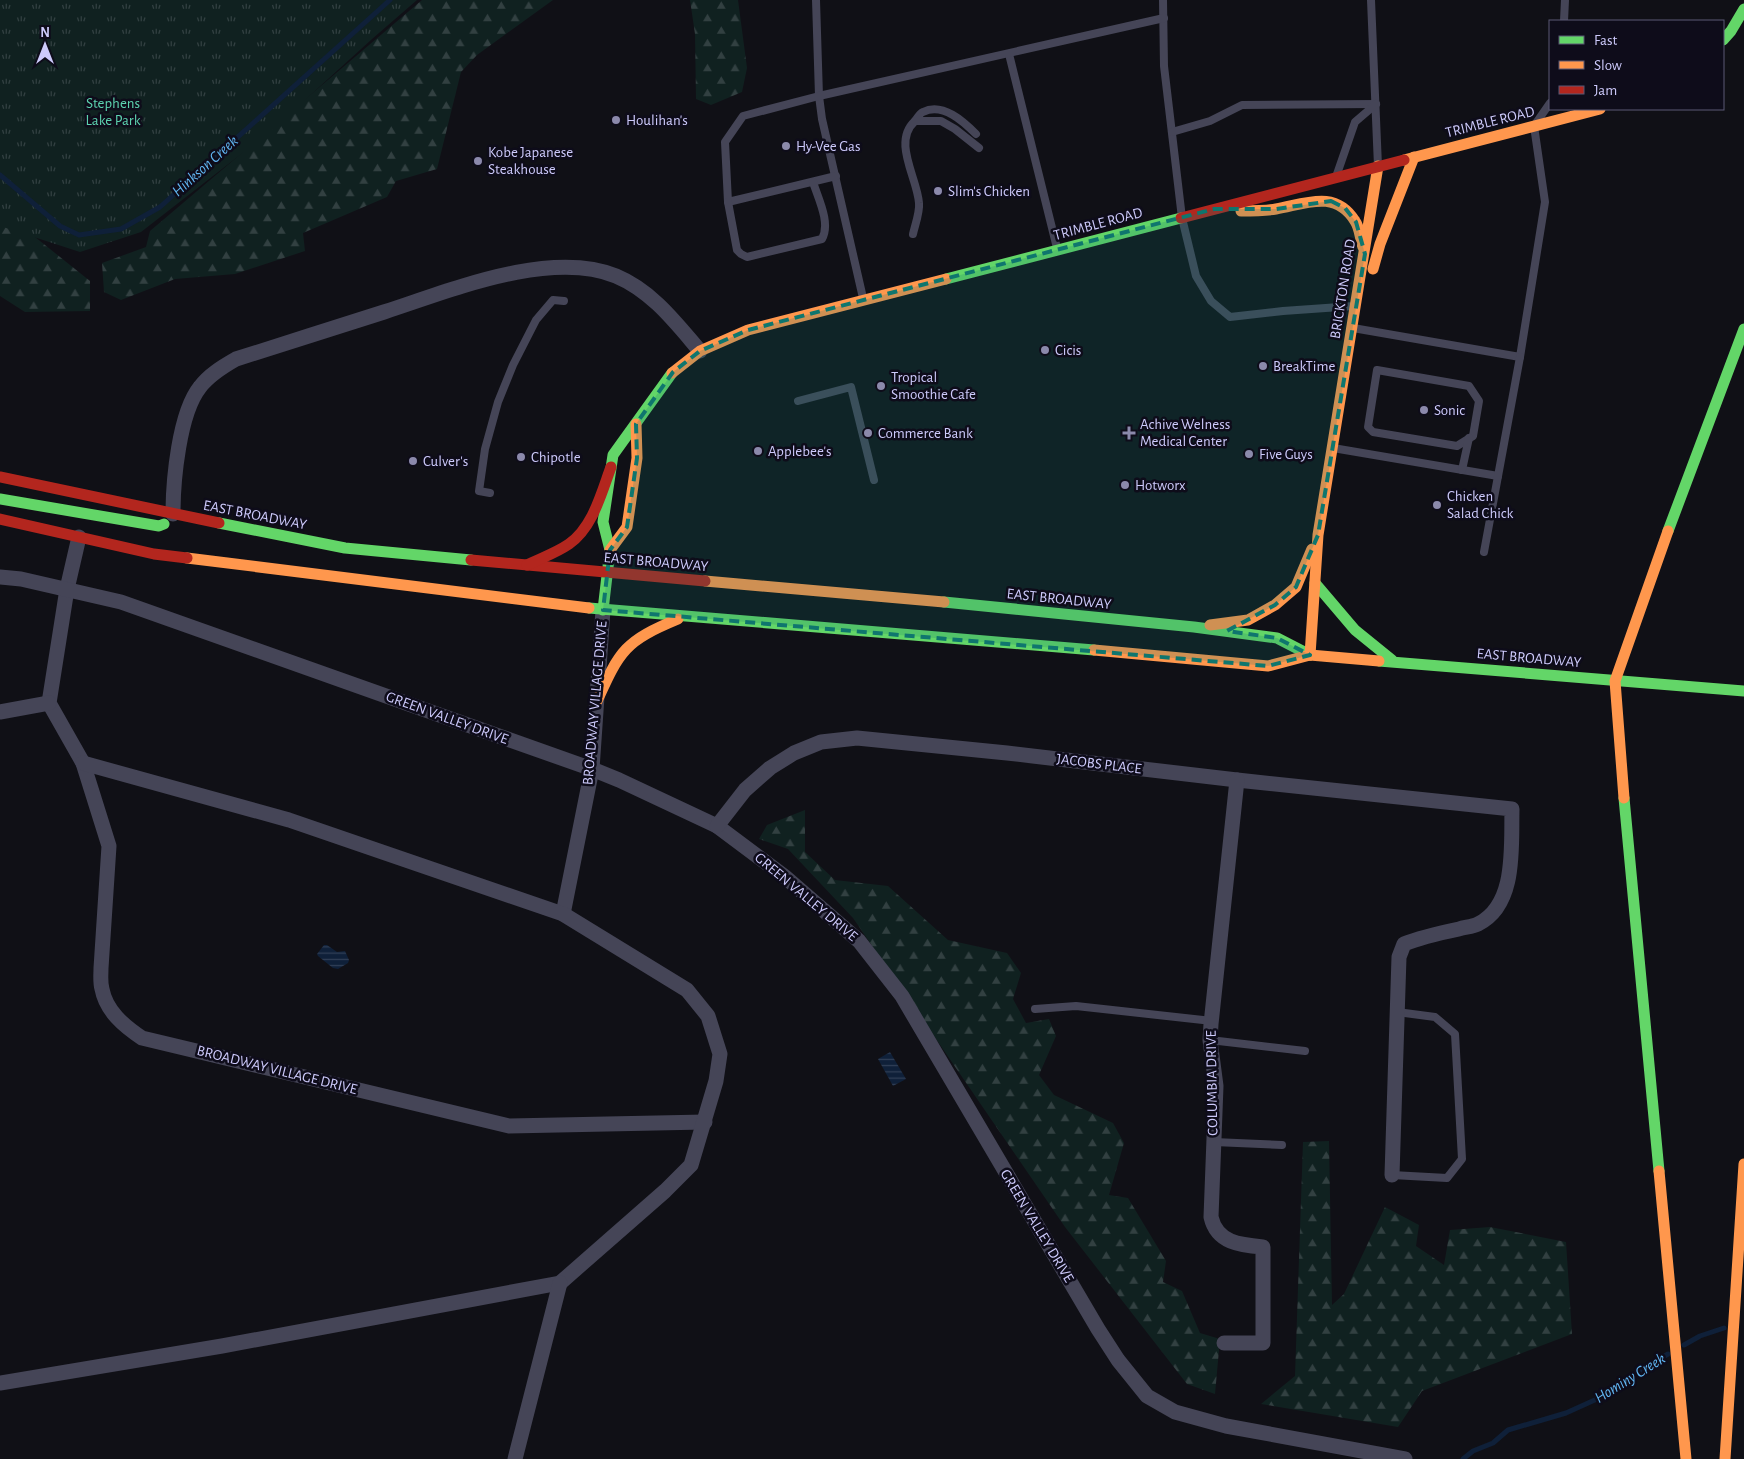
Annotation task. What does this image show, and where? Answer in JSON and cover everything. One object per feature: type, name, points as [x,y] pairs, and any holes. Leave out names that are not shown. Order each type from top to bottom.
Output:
[{"type":"main road","points":[[1724,39],[1744,9]]},
{"type":"main road","name":"TRIMBLE ROAD","points":[[602,610],[610,550],[603,522],[613,454],[673,372],[700,351],[748,330],[1596,110]]},
{"type":"main road","points":[[1357,303],[1372,274],[1380,244],[1414,157]]},
{"type":"main road","name":"BRICKTON ROAD","points":[[1310,655],[1318,535],[1378,166]]},
{"type":"main road","points":[[1214,209],[1245,211],[1276,209],[1314,201],[1331,201],[1345,208],[1356,222],[1364,254]]},
{"type":"main road","points":[[1686,1459],[1620,756],[1616,681],[1662,546],[1744,328]]},
{"type":"main road","name":"TRIMBLE ROAD","points":[[610,550],[626,527],[637,458],[636,424]]},
{"type":"main road","points":[[526,565],[558,550],[574,539],[587,524],[611,467]]},
{"type":"main road","name":"EAST BROADWAY","points":[[0,477],[345,548],[607,573],[858,593],[1194,627],[1277,638],[1310,655]]},
{"type":"main road","points":[[0,499],[159,526],[169,522],[173,514]]},
{"type":"main road","name":"EAST BROADWAY","points":[[0,519],[154,554],[602,610],[1268,666],[1310,655],[1392,660],[1744,691]]},
{"type":"main road","name":"BRICKTON ROAD","points":[[1194,627],[1248,620],[1275,605],[1296,587],[1318,535]]},
{"type":"main road","points":[[1315,583],[1355,630],[1392,660]]},
{"type":"main road","points":[[597,702],[618,657],[632,641],[681,617]]},
{"type":"main road","points":[[1725,1459],[1744,1164]]},
{"type":"street","points":[[173,514],[173,489],[184,420],[199,388],[216,371],[236,359],[444,293],[534,269],[571,267],[596,270],[616,276],[637,286],[659,305],[700,351]]},
{"type":"street","points":[[0,712],[49,703],[67,589],[79,537]]},
{"type":"street","name":"GREEN VALLEY DRIVE","points":[[0,577],[21,579],[121,602],[592,769],[717,826],[784,876],[859,941],[881,968],[902,996],[1098,1329],[1118,1360],[1147,1396],[1174,1412],[1226,1426],[1405,1459]]},
{"type":"street","name":"BROADWAY VILLAGE DRIVE","points":[[563,914],[592,769],[602,610]]},
{"type":"street","name":"BROADWAY VILLAGE DRIVE","points":[[49,703],[83,763],[109,846],[101,968],[102,988],[105,999],[124,1026],[142,1038],[509,1126],[705,1122]]},
{"type":"street","name":"JACOBS PLACE","points":[[717,826],[745,790],[778,763],[794,753],[821,742],[857,738],[1512,809],[1510,872],[1505,892],[1492,913],[1478,924],[1415,939],[1404,944],[1399,957],[1397,1012]]},
{"type":"street","points":[[0,1383],[222,1346],[560,1283],[665,1191],[691,1165],[716,1081],[720,1054],[708,1016],[687,990],[563,914],[289,820],[83,763]]},
{"type":"street","name":"COLUMBIA DRIVE","points":[[1224,1343],[1262,1343],[1263,1247],[1234,1242],[1222,1236],[1213,1227],[1211,1217],[1216,1086],[1210,1040],[1237,780]]},
{"type":"street","points":[[1392,1175],[1397,1012]]},
{"type":"street","points":[[514,1459],[560,1283]]},
{"type":"lane","points":[[816,0],[819,96],[822,119],[864,300]]},
{"type":"lane","points":[[1163,0],[1164,66],[1182,218],[1196,276],[1211,301],[1230,317],[1357,303]]},
{"type":"lane","points":[[1372,0],[1378,166]]},
{"type":"lane","points":[[1564,20],[1565,0]]},
{"type":"lane","points":[[813,182],[826,224],[822,239],[747,257],[737,250],[728,202],[726,142],[743,116],[819,96],[1164,18]]},
{"type":"lane","points":[[1009,54],[1058,250]]},
{"type":"lane","points":[[1172,132],[1210,122],[1242,105],[1376,104]]},
{"type":"lane","points":[[1336,177],[1354,122],[1376,104]]},
{"type":"lane","points":[[1484,552],[1520,357],[1545,202],[1534,126],[1549,104]]},
{"type":"lane","points":[[913,234],[919,204],[906,150],[905,137],[908,127],[923,112],[933,110],[946,112],[960,119],[976,134]]},
{"type":"lane","points":[[915,121],[941,121],[955,129],[979,148]]},
{"type":"lane","points":[[728,202],[836,176]]},
{"type":"lane","points":[[490,493],[479,491],[485,448],[501,395],[513,365],[536,320],[553,300],[564,301]]},
{"type":"lane","points":[[1352,328],[1520,357]]},
{"type":"lane","points":[[1462,470],[1469,438],[1473,436],[1479,401],[1468,386],[1377,370],[1368,428],[1373,432],[1457,446],[1469,438]]},
{"type":"lane","points":[[798,401],[851,387],[874,480]]},
{"type":"lane","points":[[1331,448],[1498,476]]},
{"type":"lane","points":[[1034,1009],[1076,1006],[1212,1021]]},
{"type":"lane","points":[[1392,1175],[1447,1178],[1462,1159],[1455,1034],[1435,1017],[1397,1012]]},
{"type":"lane","points":[[1210,1040],[1305,1052]]},
{"type":"lane","points":[[1214,1142],[1282,1145]]},
{"type":"highlighted area","points":[[1331,201],[1345,208],[1356,222],[1365,254],[1318,535],[1296,587],[1275,605],[1227,631],[1277,638],[1310,655],[1268,666],[603,610],[610,550],[627,527],[637,458],[636,424],[673,372],[700,351],[748,330],[1214,209],[1276,209]]},
{"type":"green space","name":"Stephens Lake Park","points":[[0,0],[417,0],[272,130],[141,232],[80,252],[0,226]]},
{"type":"green space","points":[[422,0],[553,0],[477,55],[461,72],[437,169],[396,181],[387,197],[303,233],[305,251],[235,274],[175,279],[121,300],[104,292],[102,263],[146,247],[150,231]]},
{"type":"green space","points":[[690,0],[738,0],[747,68],[742,92],[711,105],[696,99],[695,34]]},
{"type":"green space","points":[[0,209],[90,281],[90,311],[25,312],[0,296]]},
{"type":"green space","points":[[805,810],[805,852],[835,880],[888,886],[948,940],[1007,953],[1021,973],[1013,999],[1026,1023],[1049,1019],[1056,1036],[1039,1075],[1054,1095],[1113,1123],[1124,1143],[1109,1195],[1128,1198],[1166,1261],[1163,1282],[1182,1291],[1200,1333],[1220,1339],[1215,1394],[1187,1384],[1065,1227],[853,918],[788,849],[759,839],[767,825]]},
{"type":"green space","points":[[1329,1141],[1332,1305],[1344,1294],[1385,1207],[1419,1225],[1416,1246],[1444,1265],[1450,1230],[1490,1227],[1566,1242],[1572,1334],[1422,1391],[1398,1427],[1261,1404],[1295,1376],[1303,1142]]},
{"type":"water","points":[[324,945],[337,952],[345,951],[349,960],[348,963],[338,969],[333,968],[317,954]]},
{"type":"water","points":[[890,1052],[906,1079],[893,1086],[878,1059]]},
{"type":"waterway","name":"Hinkson Creek","points":[[0,175],[60,226],[79,235],[121,229],[160,207],[390,0]]},
{"type":"waterway","name":"Hominy Creek","points":[[1684,1345],[1700,1336],[1724,1328]]},
{"type":"waterway","name":"Hominy Creek","points":[[1463,1459],[1473,1451],[1493,1443],[1508,1430],[1566,1413],[1608,1394],[1644,1368],[1668,1354]]},
{"type":"traffic: fast","points":[[1724,39],[1744,9]]},
{"type":"traffic: fast","points":[[946,279],[1181,218]]},
{"type":"traffic: fast","points":[[1668,531],[1744,329]]},
{"type":"traffic: fast","points":[[603,610],[610,550],[603,522],[613,455],[672,373]]},
{"type":"traffic: fast","points":[[0,499],[159,526],[164,524]]},
{"type":"traffic: fast","points":[[219,523],[345,548],[471,560]]},
{"type":"traffic: fast","points":[[1315,583],[1355,630],[1392,660]]},
{"type":"traffic: fast","points":[[944,602],[1194,627],[1277,638],[1310,655]]},
{"type":"traffic: fast","points":[[589,608],[1094,650]]},
{"type":"traffic: fast","points":[[1379,661],[1744,691]]},
{"type":"traffic: fast","points":[[1624,798],[1659,1171]]},
{"type":"traffic: slow","points":[[1404,160],[1596,110]]},
{"type":"traffic: slow","points":[[1373,269],[1380,244],[1414,157]]},
{"type":"traffic: slow","points":[[1310,655],[1318,535],[1378,166]]},
{"type":"traffic: slow","points":[[1241,211],[1276,209],[1308,202],[1329,202],[1347,211],[1355,221],[1363,247]]},
{"type":"traffic: slow","points":[[672,373],[700,351],[748,330],[946,279]]},
{"type":"traffic: slow","points":[[610,550],[627,527],[637,458],[636,424]]},
{"type":"traffic: slow","points":[[1624,798],[1615,681],[1668,531]]},
{"type":"traffic: slow","points":[[1210,625],[1248,620],[1275,605],[1296,587],[1312,549]]},
{"type":"traffic: slow","points":[[187,558],[589,608]]},
{"type":"traffic: slow","points":[[705,581],[944,602]]},
{"type":"traffic: slow","points":[[597,701],[612,670],[626,649],[646,634],[678,619]]},
{"type":"traffic: slow","points":[[1094,650],[1268,666],[1310,655],[1379,661]]},
{"type":"traffic: slow","points":[[1725,1459],[1744,1164]]},
{"type":"traffic: slow","points":[[1659,1171],[1686,1459]]},
{"type":"traffic: jam","points":[[1181,218],[1404,160]]},
{"type":"traffic: jam","points":[[527,565],[569,544],[584,529],[600,499],[611,467]]},
{"type":"traffic: jam","points":[[0,477],[219,523]]},
{"type":"traffic: jam","points":[[0,519],[154,554],[187,558]]},
{"type":"traffic: jam","points":[[471,560],[705,581]]},
{"type":"place","name":"Houlihan's","points":[[616,120]]},
{"type":"place","name":"Hy-Vee Gas","points":[[786,146]]},
{"type":"place","name":"Kobe Japanese Steakhouse","points":[[478,161]]},
{"type":"place","name":"Slim's Chicken","points":[[938,191]]},
{"type":"place","name":"Cicis","points":[[1045,350]]},
{"type":"place","name":"BreakTime","points":[[1263,366]]},
{"type":"place","name":"Tropical Smoothie Cafe","points":[[881,386]]},
{"type":"place","name":"Sonic","points":[[1424,410]]},
{"type":"place","name":"Commerce Bank","points":[[868,433]]},
{"type":"place","name":"Achive Welness Medical Center","points":[[1129,433]]},
{"type":"place","name":"Applebee's","points":[[758,451]]},
{"type":"place","name":"Five Guys","points":[[1249,454]]},
{"type":"place","name":"Chipotle","points":[[521,457]]},
{"type":"place","name":"Culver's","points":[[413,461]]},
{"type":"place","name":"Hotworx","points":[[1125,485]]},
{"type":"place","name":"Chicken Salad Chick","points":[[1437,505]]}]
